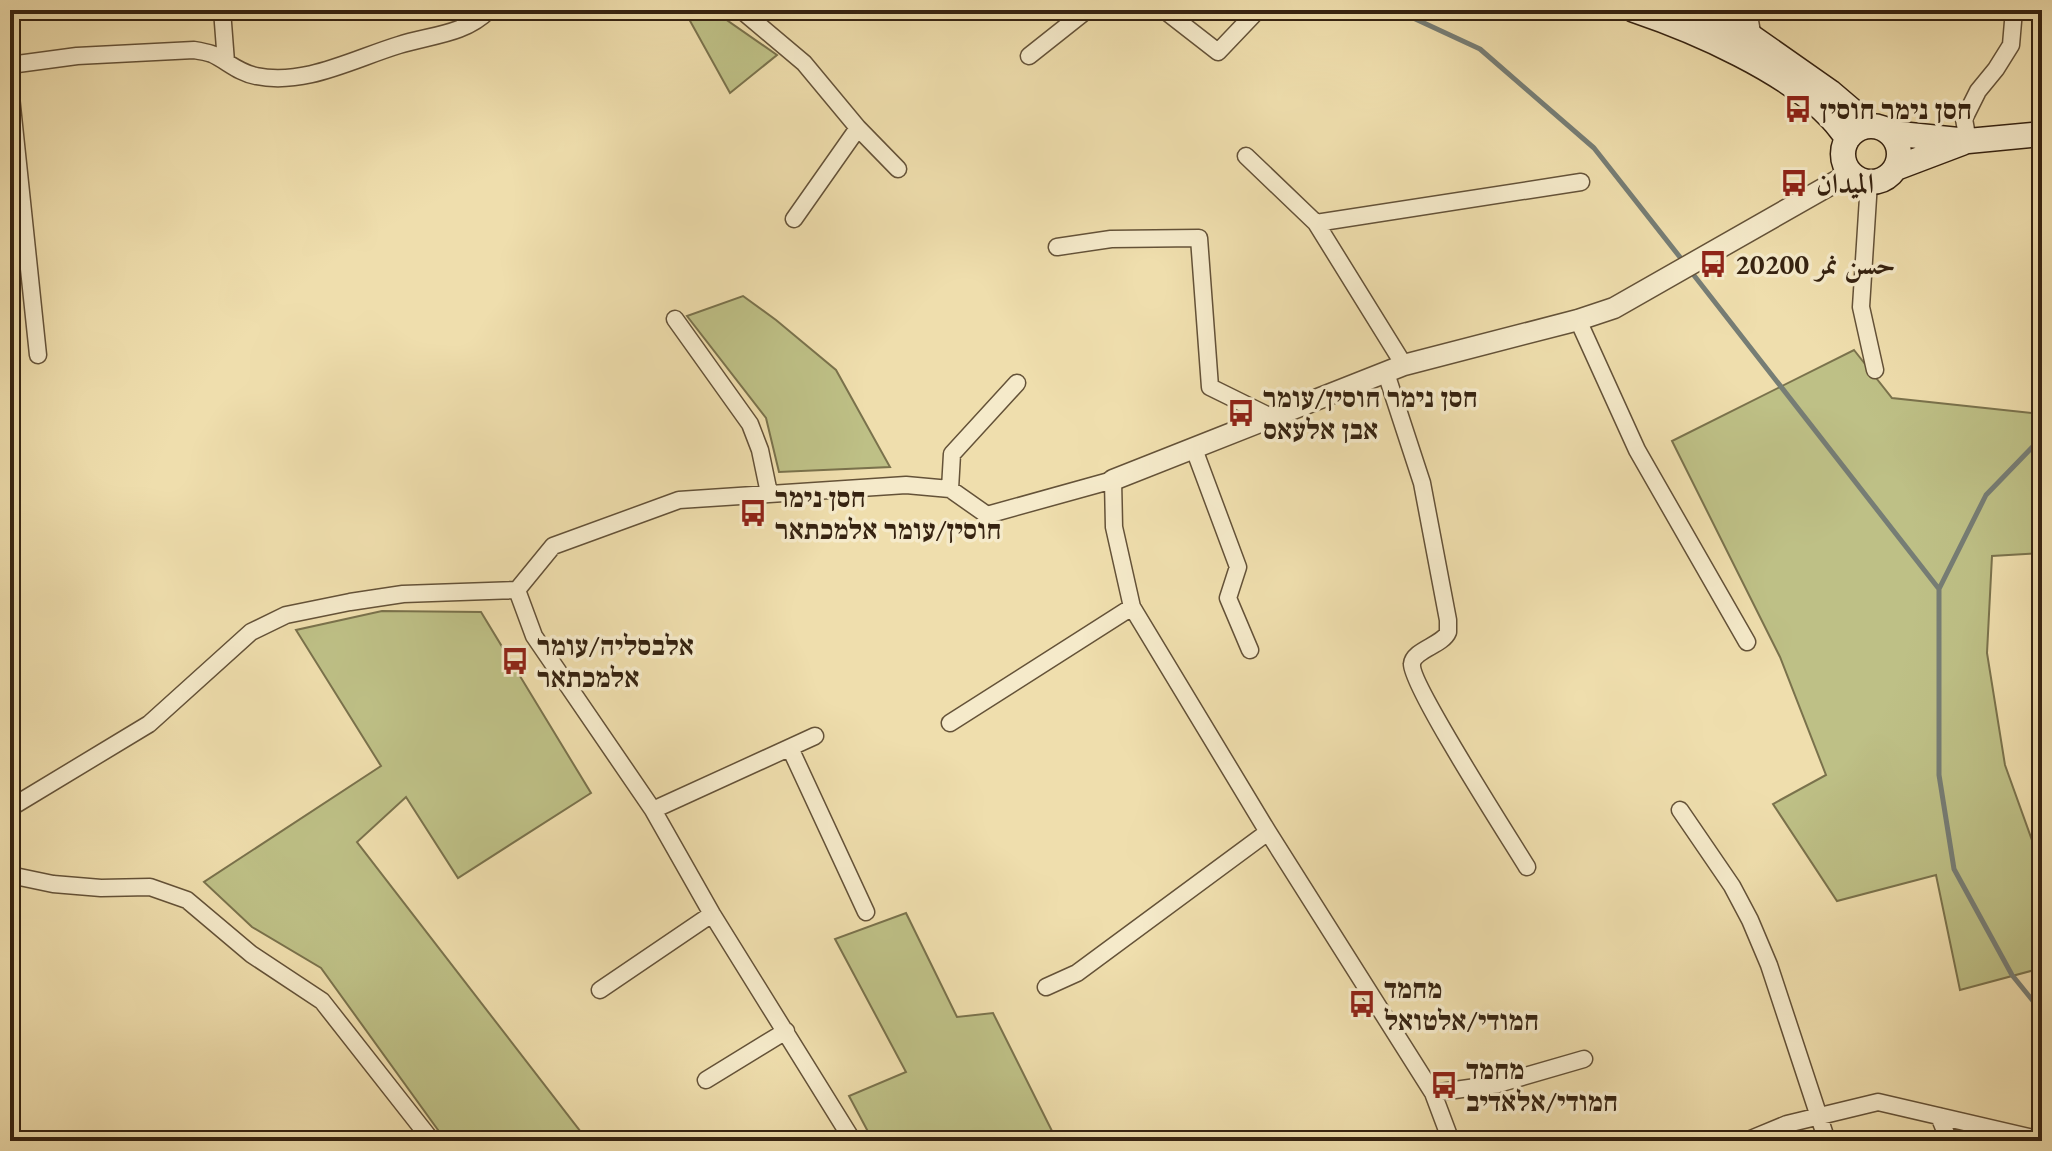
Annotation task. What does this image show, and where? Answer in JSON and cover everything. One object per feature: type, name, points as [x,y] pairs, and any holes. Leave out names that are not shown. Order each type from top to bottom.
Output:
[{"type":"main road","points":[[1634,10],[1674,24],[1730,50],[1787,82],[1832,119],[1848,138]]},
{"type":"main road","points":[[1696,10],[1753,38],[1896,141],[1899,150],[1896,168]]},
{"type":"main road","points":[[1968,141],[1896,168],[1883,180],[1860,177],[1844,157],[1844,148],[1854,132],[1880,130],[1968,141],[2042,134]]},
{"type":"street","points":[[222,10],[226,62]]},
{"type":"street","points":[[10,65],[77,56],[194,50],[210,53],[257,77],[280,78],[327,71],[400,44],[447,33],[469,25],[489,10]]},
{"type":"street","points":[[741,10],[804,63],[858,128],[898,169]]},
{"type":"street","points":[[1029,56],[1087,10]]},
{"type":"street","points":[[1164,10],[1218,52],[1258,10]]},
{"type":"street","points":[[1748,10],[1753,38]]},
{"type":"street","points":[[1968,141],[1964,119],[1978,91],[2011,45],[2014,10]]},
{"type":"street","points":[[10,87],[38,355]]},
{"type":"street","points":[[794,219],[858,128]]},
{"type":"street","points":[[1246,156],[1316,223],[1395,369],[1422,483],[1448,620],[1448,632],[1443,639],[1414,658],[1411,665],[1432,710],[1527,867]]},
{"type":"street","points":[[10,808],[149,724],[251,632],[286,615],[403,594],[517,590],[553,546],[679,500],[906,485],[950,489],[987,515],[1113,480],[1395,369],[1614,308],[1860,177],[1861,307],[1875,370]]},
{"type":"street","points":[[1316,223],[1581,182]]},
{"type":"street","points":[[1057,247],[1111,239],[1199,238],[1210,387],[1273,418]]},
{"type":"street","points":[[675,319],[750,424],[760,450],[769,493]]},
{"type":"street","points":[[1578,320],[1637,450],[1747,642]]},
{"type":"street","points":[[950,489],[952,454],[1017,383]]},
{"type":"street","points":[[1194,449],[1238,567],[1228,598],[1250,650]]},
{"type":"street","points":[[1113,480],[1114,527],[1132,607],[1268,832],[1433,1093],[1451,1141]]},
{"type":"street","points":[[517,590],[534,636],[653,810],[712,914],[853,1141]]},
{"type":"street","points":[[950,723],[1132,607]]},
{"type":"street","points":[[653,810],[815,736]]},
{"type":"street","points":[[790,748],[866,912]]},
{"type":"street","points":[[1680,810],[1732,886],[1750,920],[1769,965],[1827,1141]]},
{"type":"street","points":[[1046,987],[1077,973],[1268,832]]},
{"type":"street","points":[[10,875],[53,884],[101,888],[150,887],[187,900],[251,954],[322,1001],[432,1141]]},
{"type":"street","points":[[600,990],[712,914]]},
{"type":"street","points":[[706,1080],[786,1031]]},
{"type":"street","points":[[1433,1093],[1498,1084],[1584,1059]]},
{"type":"street","points":[[1746,1141],[1787,1124],[1878,1102],[2042,1140]]},
{"type":"street","points":[[1939,1116],[1949,1141]]},
{"type":"green space","points":[[684,10],[718,10],[721,16],[777,55],[730,93]]},
{"type":"green space","points":[[743,296],[836,370],[890,467],[779,472],[766,418],[687,316]]},
{"type":"green space","points":[[1854,350],[1892,398],[2042,414],[2042,553],[1992,556],[1987,653],[2005,765],[2042,868],[2042,968],[1960,990],[1936,875],[1837,901],[1773,804],[1826,775],[1780,657],[1672,441]]},
{"type":"green space","points":[[382,611],[481,612],[591,793],[458,878],[406,797],[357,842],[585,1141],[446,1141],[321,968],[252,927],[204,882],[381,766],[296,630]]},
{"type":"green space","points":[[906,913],[957,1017],[993,1013],[1057,1141],[873,1141],[849,1096],[906,1072],[835,939]]},
{"type":"waterway","points":[[1396,10],[1480,49],[1594,148],[1683,261]]},
{"type":"waterway","points":[[1689,269],[1939,589]]},
{"type":"waterway","points":[[2042,437],[1986,495],[1939,589],[1939,775],[1954,869],[2012,975],[2042,1012]]},
{"type":"place","name":"חסן נימר חוסין","points":[[1798,109]]},
{"type":"place","name":"الميدان","points":[[1794,183]]},
{"type":"place","name":"حسن نمر 20200","points":[[1713,264]]},
{"type":"place","name":"חסן נימר חוסין/עומר אבן אלעאס","points":[[1241,413]]},
{"type":"place","name":"חסן נימר חוסין/עומר אלמכתאר","points":[[753,513]]},
{"type":"place","name":"אלבסליה/עומר אלמכתאר","points":[[515,661]]},
{"type":"place","name":"מחמד חמודי/אלטואל","points":[[1362,1004]]},
{"type":"place","name":"מחמד חמודי/אלאדיב","points":[[1444,1085]]}]
